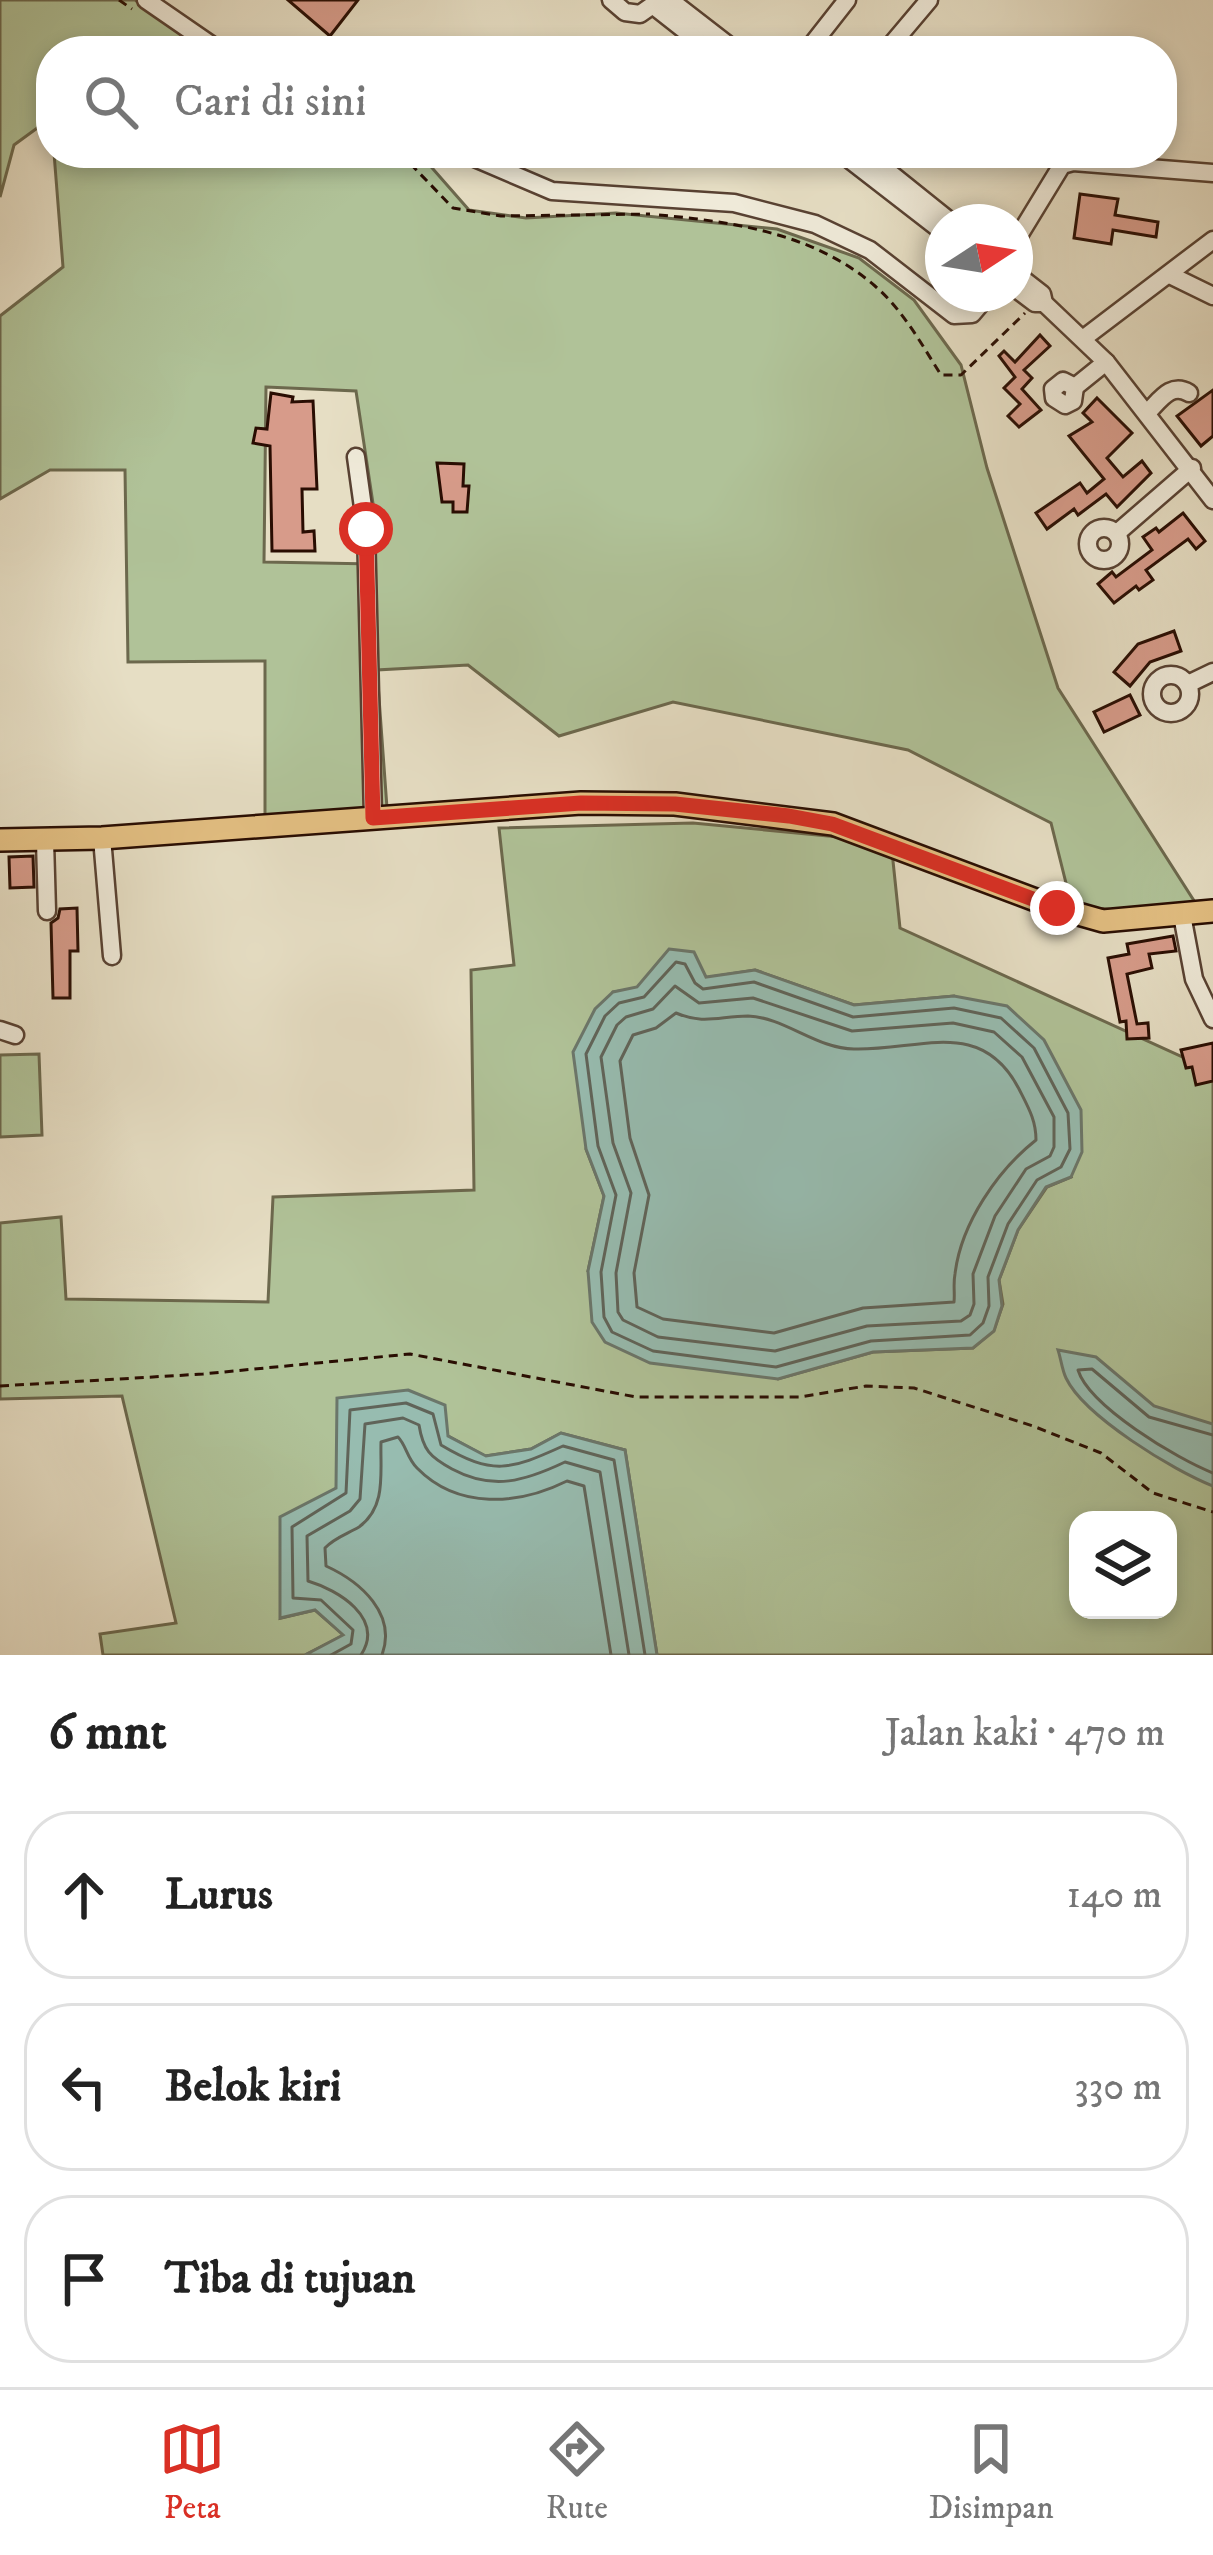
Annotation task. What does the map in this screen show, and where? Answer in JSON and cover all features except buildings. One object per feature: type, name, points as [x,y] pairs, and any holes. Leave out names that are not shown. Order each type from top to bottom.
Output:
[{"type":"main road","points":[[0,840],[102,838],[581,803],[675,804],[832,824],[1103,921],[1213,911]]},
{"type":"street","points":[[146,0],[198,36]]},
{"type":"street","points":[[611,0],[625,12],[640,14],[661,2]]},
{"type":"street","points":[[824,36],[847,0]]},
{"type":"street","points":[[899,36],[929,0]]},
{"type":"street","points":[[661,2],[696,36]]},
{"type":"street","points":[[661,2],[713,36]]},
{"type":"street","points":[[498,168],[552,191],[734,203],[815,224],[870,250],[925,293]]},
{"type":"street","points":[[861,168],[925,218]]},
{"type":"street","points":[[884,168],[929,204]]},
{"type":"street","points":[[1033,213],[1060,168]]},
{"type":"street","points":[[1149,168],[1213,173]]},
{"type":"street","points":[[1084,338],[1213,240]]},
{"type":"street","points":[[1170,275],[1213,296]]},
{"type":"street","points":[[1033,287],[1042,294],[1040,303]]},
{"type":"street","points":[[1033,299],[1084,338],[1106,362],[1213,500]]},
{"type":"street","points":[[1075,387],[1106,362]]},
{"type":"street","points":[[1148,412],[1171,389],[1189,393]]},
{"type":"street","points":[[356,457],[366,529],[373,818]]},
{"type":"street","points":[[1117,533],[1192,468]]},
{"type":"street","points":[[1188,684],[1213,672]]},
{"type":"street","points":[[102,838],[112,956]]},
{"type":"street","points":[[45,841],[47,911]]},
{"type":"street","points":[[1182,915],[1195,979],[1213,1018]]},
{"type":"path","points":[[415,168],[454,208],[501,216],[658,214],[740,222],[785,237],[821,252],[875,286],[907,322],[941,375],[962,375],[1040,303]]},
{"type":"path","points":[[0,1386],[203,1375],[410,1354],[636,1397],[800,1397],[866,1386],[914,1388],[1101,1453],[1154,1493],[1213,1512]]},
{"type":"green space","points":[[0,0],[135,0],[187,36],[36,36],[36,129],[14,145],[0,197]]},
{"type":"green space","points":[[55,168],[432,168],[469,210],[526,218],[616,213],[777,229],[859,258],[914,300],[961,365],[987,468],[1058,688],[1198,907],[1140,911],[1072,907],[1051,823],[908,750],[673,702],[559,736],[468,665],[377,670],[387,808],[265,821],[265,661],[128,662],[125,470],[50,470],[0,499],[0,316],[63,267]],"holes":[[[266,387],[356,391],[374,510],[374,564],[264,562]]]},
{"type":"green space","points":[[693,823],[891,842],[900,928],[1213,1071],[1213,1655],[657,1655],[625,1450],[561,1433],[531,1449],[485,1456],[448,1436],[336,1488],[281,1618],[315,1610],[344,1635],[305,1655],[103,1655],[100,1634],[176,1623],[122,1396],[0,1399],[0,1223],[61,1217],[66,1299],[268,1302],[273,1197],[474,1190],[471,970],[514,965],[499,828]],"holes":[[[755,970],[854,1005],[954,996],[1071,1177],[1047,1187],[1018,1230],[999,1280],[1003,1304],[994,1330],[973,1348],[873,1352],[778,1379],[588,1271],[604,1196],[586,1149],[613,992]]]},
{"type":"green space","points":[[39,1054],[42,1135],[0,1137],[0,1055]]},
{"type":"water","points":[[669,949],[694,952],[706,977],[755,970],[854,1005],[954,996],[1007,1006],[1044,1040],[1081,1110],[1082,1152],[1071,1177],[1046,1187],[1018,1230],[999,1280],[1002,1306],[994,1331],[973,1348],[873,1352],[778,1379],[650,1363],[605,1342],[592,1322],[588,1271],[604,1196],[586,1149],[573,1052],[595,1009],[613,992],[637,987]]},
{"type":"water","points":[[1058,1350],[1096,1357],[1154,1406],[1213,1424],[1213,1486],[1154,1455],[1091,1409],[1066,1378]]},
{"type":"water","points":[[408,1390],[445,1405],[448,1436],[486,1456],[531,1449],[561,1433],[625,1450],[657,1655],[305,1655],[343,1635],[315,1610],[280,1618],[280,1517],[336,1488],[337,1398]]},
{"type":"route","points":[[366,529],[373,818],[581,803],[675,804],[789,816],[832,824],[1057,908]]}]
